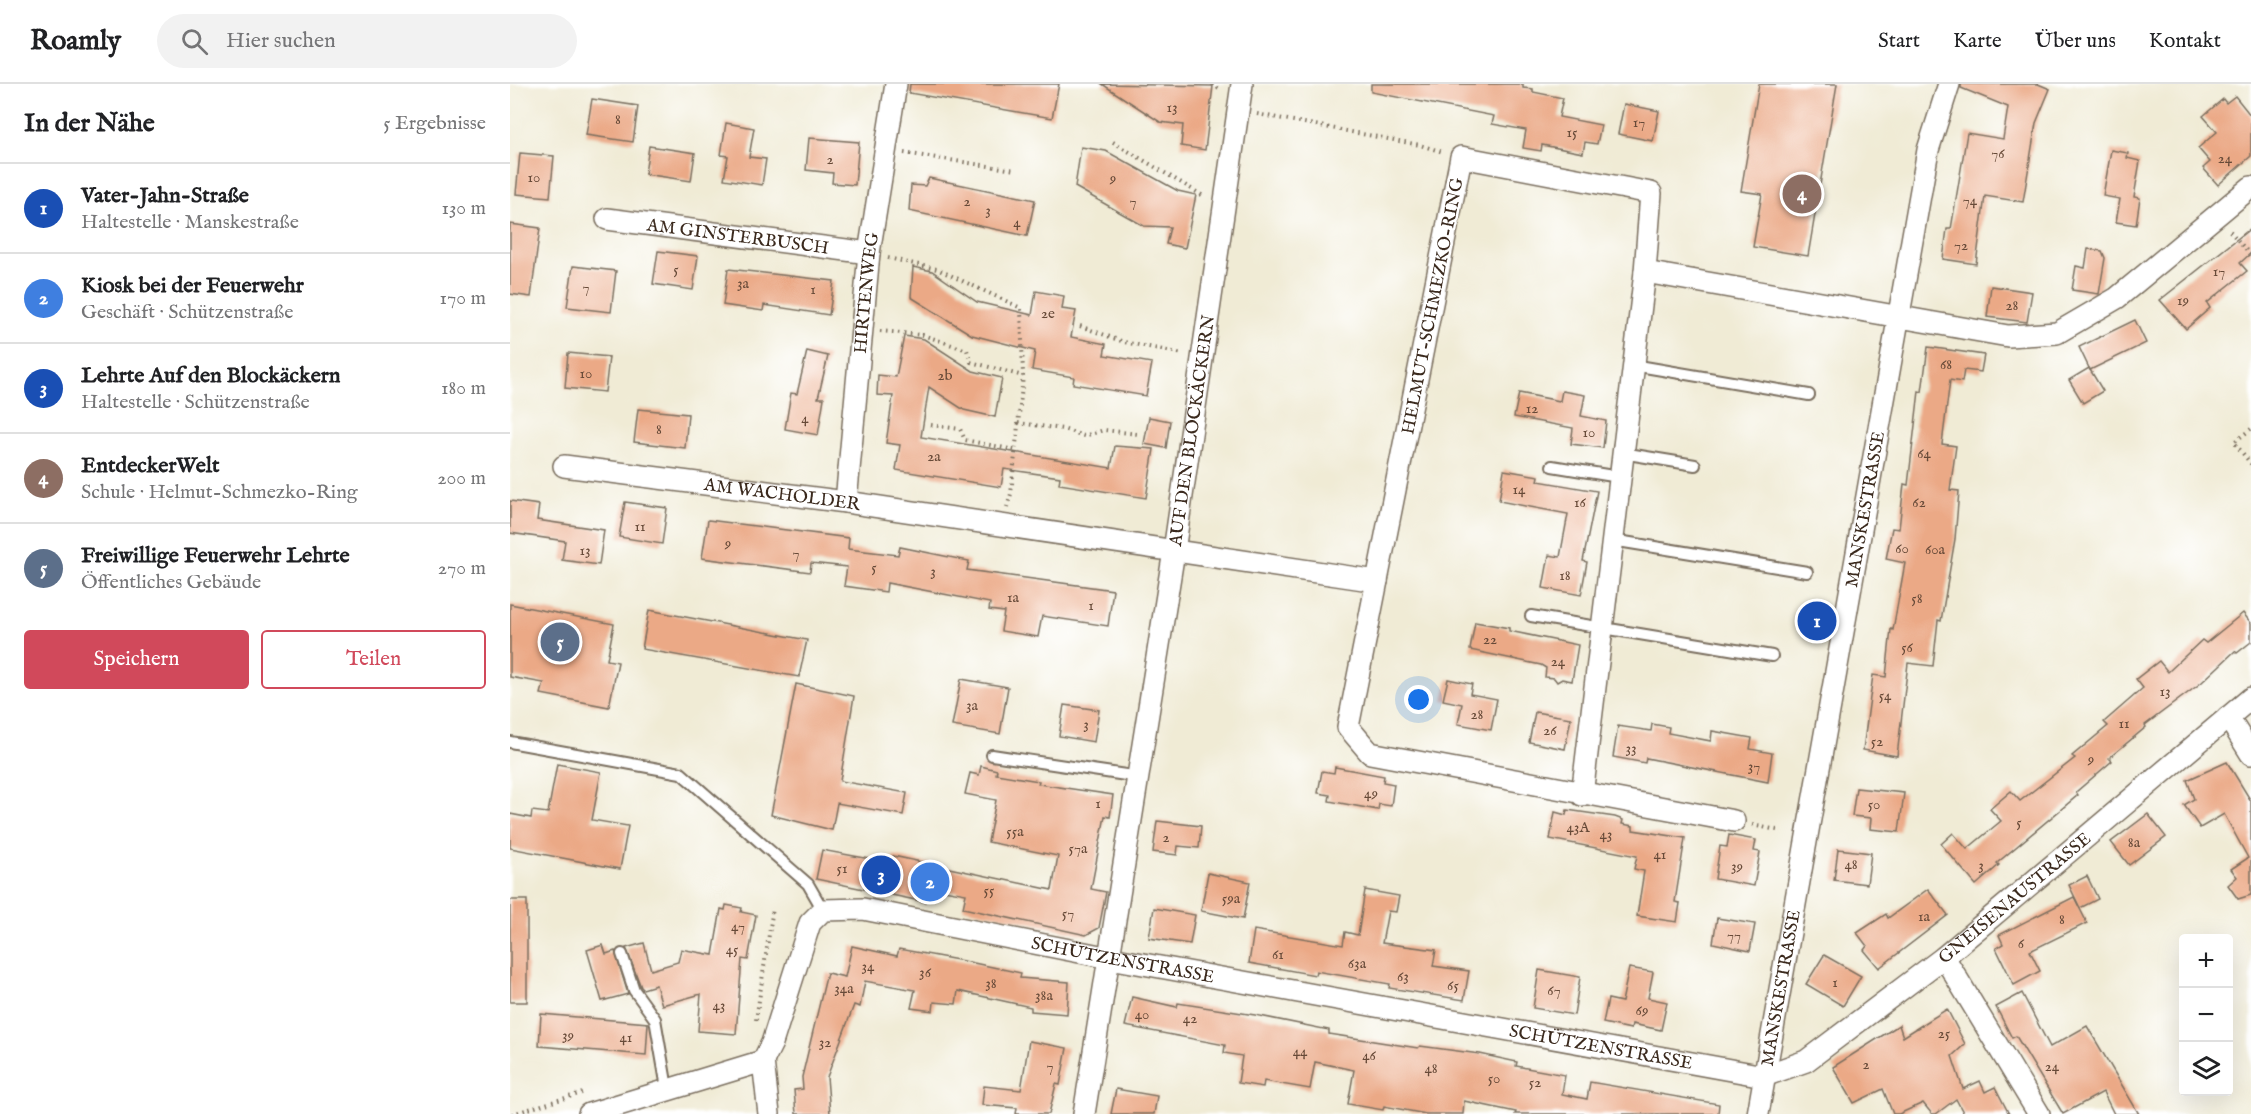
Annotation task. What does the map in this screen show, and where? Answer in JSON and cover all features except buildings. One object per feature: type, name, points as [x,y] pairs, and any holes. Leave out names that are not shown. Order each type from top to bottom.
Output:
[{"type":"street","name":"HIRTENWEG","points":[[846,502],[869,254],[896,84]]},
{"type":"street","name":"AUF DEN BLOCKÄCKERN","points":[[1084,1114],[1174,551],[1242,84]]},
{"type":"street","name":"MANSKESTRASSE","points":[[1758,1114],[1928,150],[1949,84]]},
{"type":"street","name":"HELMUT-SCHMEZKO-RING","points":[[1582,795],[1645,272],[1651,193],[1461,157],[1348,727],[1370,753],[1582,795],[1734,821]]},
{"type":"street","points":[[1645,272],[2008,336],[2057,333],[2117,298],[2251,187]]},
{"type":"street","name":"AM GINSTERBUSCH","points":[[607,219],[869,254]]},
{"type":"street","name":"AM WACHOLDER","points":[[564,466],[846,502],[1174,551]]},
{"type":"street","points":[[1174,551],[1377,580]]},
{"type":"street","name":"GNEISENAUSTRASSE","points":[[1764,1076],[1806,1060],[1944,957],[2251,698]]},
{"type":"street","points":[[2229,717],[2251,754]]},
{"type":"street","name":"SCHÜTZENSTRASSE","points":[[823,910],[863,909],[1110,958],[1764,1076]]},
{"type":"street","points":[[769,1114],[763,1061],[772,1043],[810,923],[823,910]]},
{"type":"street","points":[[1944,957],[2039,1114]]},
{"type":"street","points":[[589,1114],[667,1088],[763,1061]]},
{"type":"lane","points":[[1633,365],[1809,394]]},
{"type":"lane","points":[[1622,453],[1695,465]]},
{"type":"lane","points":[[1552,466],[1619,477]]},
{"type":"lane","points":[[1612,540],[1807,572]]},
{"type":"lane","points":[[1531,616],[1773,656]]},
{"type":"lane","points":[[510,742],[681,773],[808,884],[823,910]]},
{"type":"lane","points":[[992,755],[1139,777]]},
{"type":"lane","points":[[621,954],[634,990],[655,1019],[667,1088]]},
{"type":"path","points":[[1238,111],[1420,145],[1461,157]]},
{"type":"path","points":[[1113,142],[1224,208]]},
{"type":"path","points":[[886,150],[1016,170]]},
{"type":"path","points":[[2215,215],[2251,256]]},
{"type":"path","points":[[869,254],[937,269],[1021,308],[1023,376],[1011,494],[1002,525]]},
{"type":"path","points":[[1080,326],[1124,342],[1202,358]]},
{"type":"path","points":[[862,329],[923,335],[967,350],[971,362],[1023,376]]},
{"type":"path","points":[[1018,423],[1063,429],[1084,436],[1104,430],[1138,434]]},
{"type":"path","points":[[931,425],[960,429],[965,440],[1016,450]]},
{"type":"path","points":[[2251,429],[2234,442],[2251,464]]},
{"type":"path","points":[[755,1025],[773,908]]},
{"type":"place","name":"EntdeckerWelt","points":[[1802,194]]},
{"type":"place","name":"Vater-Jahn-Straße","points":[[1817,621]]},
{"type":"place","name":"Freiwillige Feuerwehr Lehrte","points":[[560,642]]},
{"type":"place","name":"Lehrte Auf den Blockäckern","points":[[881,875]]},
{"type":"place","name":"Kiosk bei der Feuerwehr","points":[[930,882]]}]
